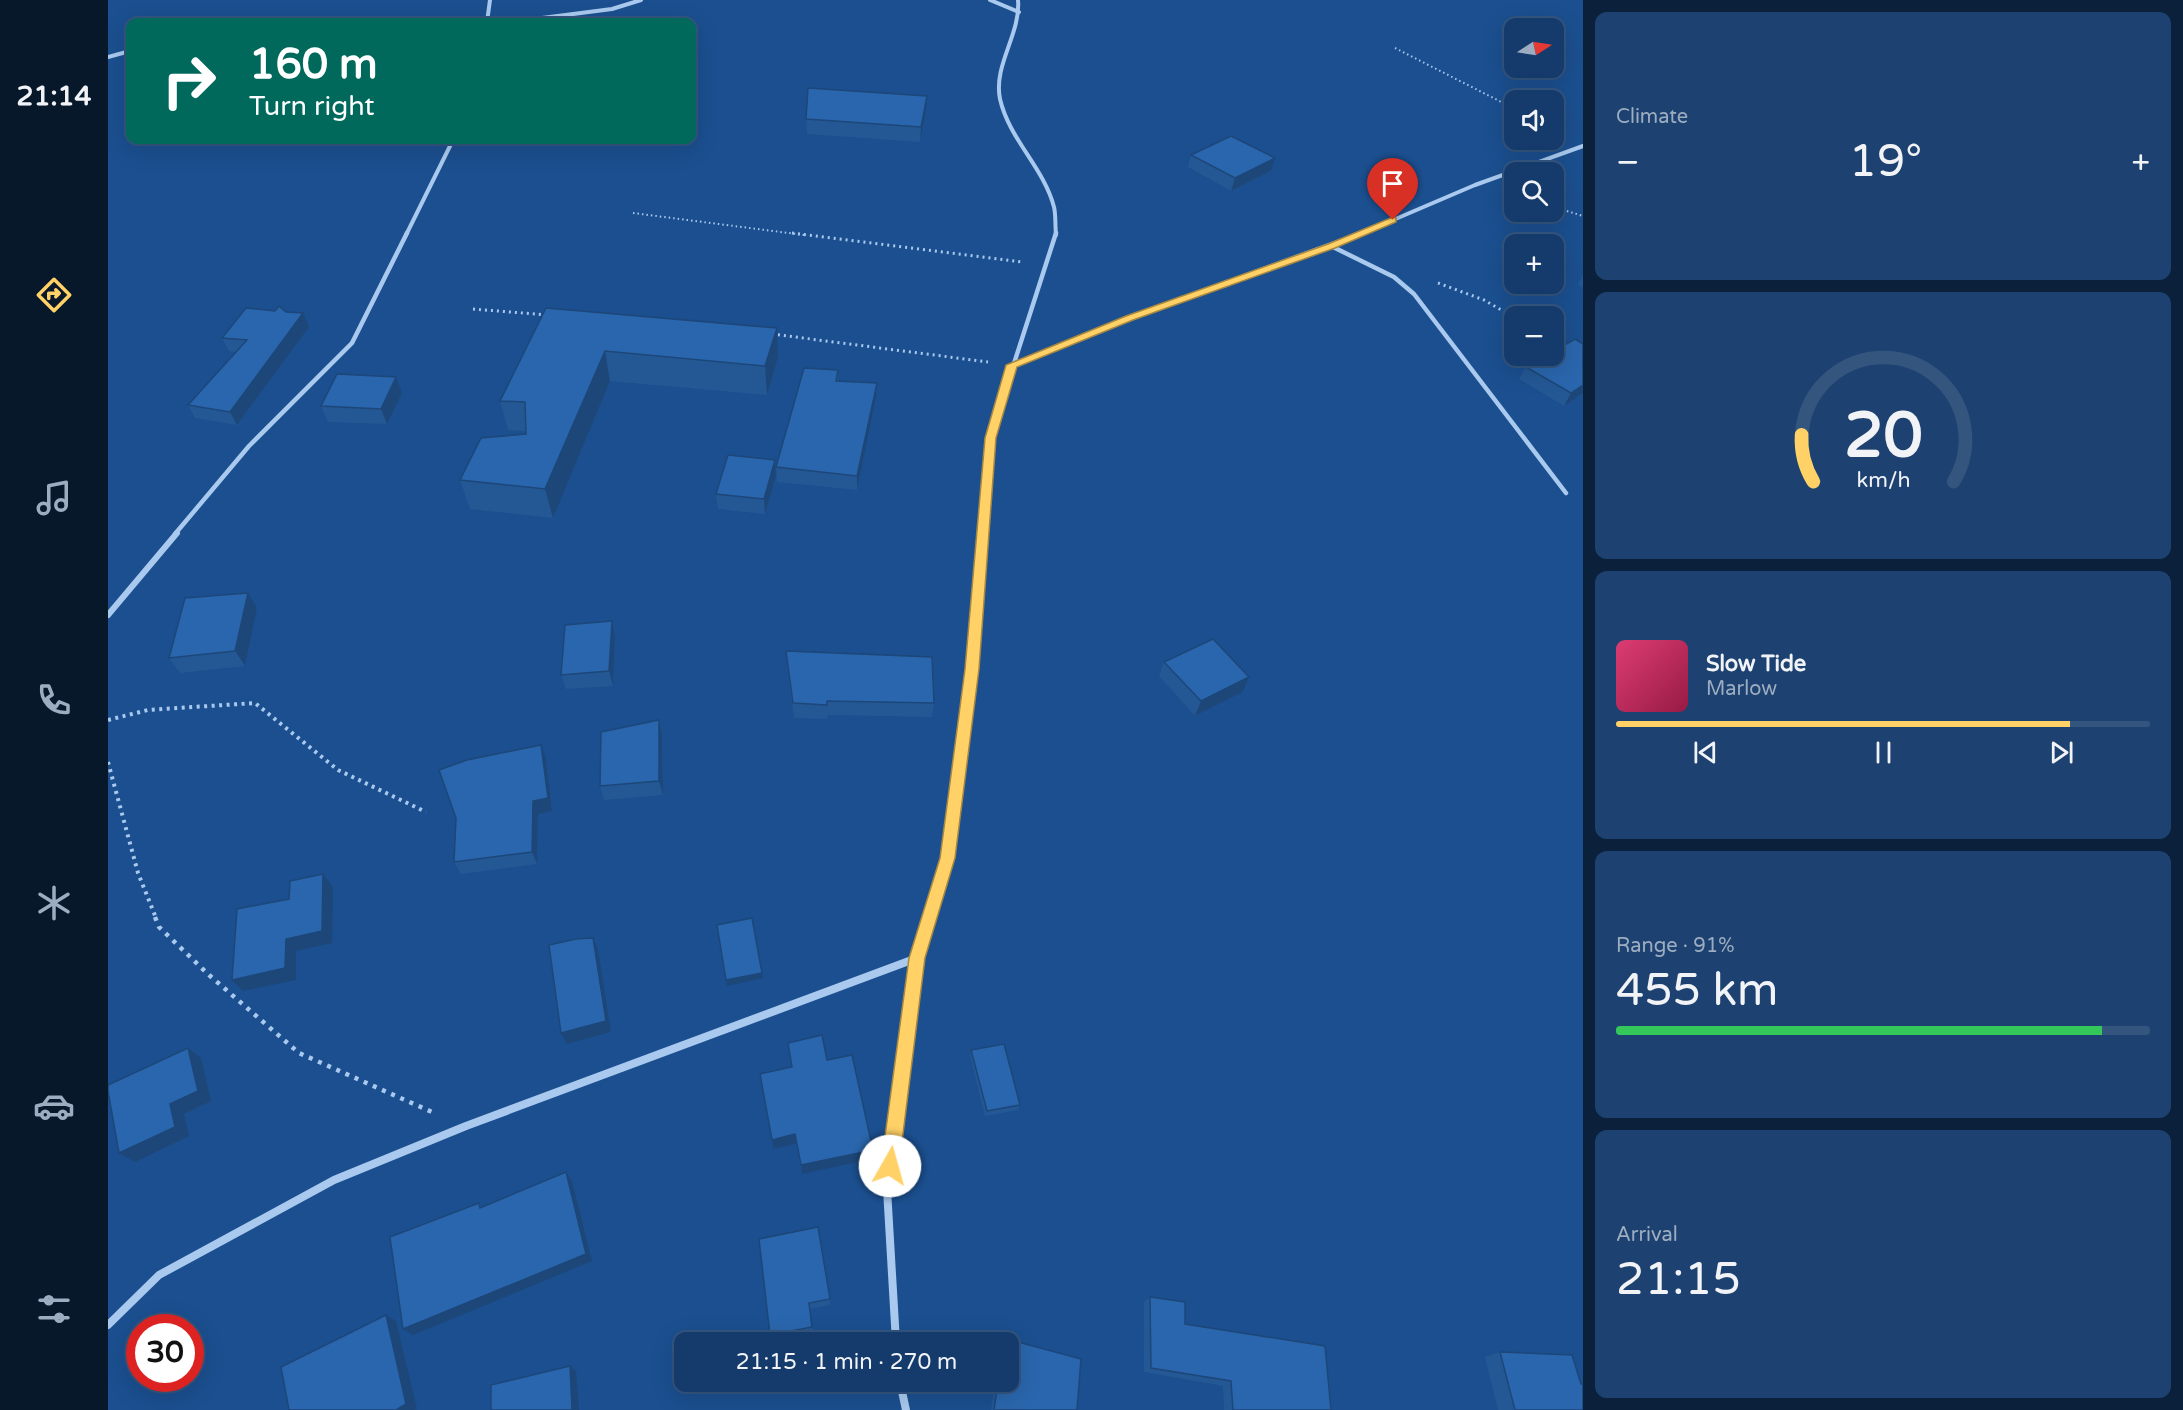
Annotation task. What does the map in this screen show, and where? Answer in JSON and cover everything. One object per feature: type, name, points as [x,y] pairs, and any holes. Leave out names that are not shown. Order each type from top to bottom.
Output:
[{"type":"street","points":[[488,18],[490,0]]},
{"type":"street","points":[[541,18],[602,10],[641,0]]},
{"type":"street","points":[[990,0],[1019,12]]},
{"type":"street","points":[[895,1332],[887,1189],[917,958],[947,858],[972,669],[990,438],[1056,235],[1054,207],[1043,182],[1007,119],[1000,98],[999,79],[1019,12],[1018,0]]},
{"type":"street","points":[[108,57],[126,52]]},
{"type":"street","points":[[108,615],[249,446],[352,343],[451,144]]},
{"type":"street","points":[[1012,365],[1130,318],[1331,246],[1475,185],[1583,146]]},
{"type":"street","points":[[1331,246],[1394,278],[1414,294],[1566,493]]},
{"type":"street","points":[[108,1325],[159,1275],[334,1180],[466,1126],[917,958]]},
{"type":"street","points":[[902,1392],[906,1410]]},
{"type":"path","points":[[1395,48],[1504,103]]},
{"type":"path","points":[[1564,210],[1583,216]]},
{"type":"path","points":[[633,213],[1046,265]]},
{"type":"path","points":[[473,309],[556,315]]},
{"type":"path","points":[[768,333],[1012,365]]},
{"type":"path","points":[[1564,348],[1573,354]]},
{"type":"path","points":[[108,720],[148,710],[230,703],[255,704],[338,770],[426,812]]},
{"type":"path","points":[[108,762],[138,873],[159,927],[209,975],[299,1053],[466,1126]]},
{"type":"building","points":[[808,88],[927,96],[921,127],[806,119]]},
{"type":"building","points":[[1231,136],[1275,158],[1235,178],[1191,155]]},
{"type":"building","points":[[279,306],[286,312],[303,313],[230,412],[188,405],[247,340],[222,338],[246,308],[275,311]]},
{"type":"building","points":[[546,308],[777,328],[765,366],[605,351],[545,489],[460,480],[481,438],[526,434],[525,402],[500,401]]},
{"type":"building","points":[[1575,339],[1583,344],[1583,385],[1571,393],[1526,367],[1564,366],[1564,345]]},
{"type":"building","points":[[804,368],[838,370],[836,381],[877,383],[857,476],[776,467]]},
{"type":"building","points":[[337,374],[396,377],[381,409],[321,406]]},
{"type":"building","points":[[728,455],[775,460],[764,499],[716,494]]},
{"type":"building","points":[[248,593],[235,651],[169,658],[185,598]]},
{"type":"building","points":[[612,621],[609,671],[561,675],[565,625]]},
{"type":"building","points":[[1213,639],[1249,677],[1201,701],[1164,662]]},
{"type":"building","points":[[786,651],[932,657],[934,703],[827,701],[827,705],[793,703]]},
{"type":"building","points":[[659,720],[659,781],[600,786],[601,732]]},
{"type":"building","points":[[541,745],[548,798],[533,801],[532,852],[454,862],[456,818],[439,770],[467,760]]},
{"type":"building","points":[[323,874],[322,931],[286,939],[285,968],[232,980],[237,909],[289,899],[290,881]]},
{"type":"building","points":[[752,918],[762,973],[726,980],[717,925]]},
{"type":"building","points":[[593,938],[606,1021],[561,1033],[549,945]]},
{"type":"building","points":[[822,1035],[827,1060],[852,1055],[873,1150],[801,1165],[795,1134],[772,1140],[760,1074],[792,1067],[788,1043]]},
{"type":"building","points":[[1004,1044],[1020,1105],[987,1111],[971,1050]]},
{"type":"building","points":[[188,1048],[198,1091],[170,1104],[175,1127],[119,1153],[108,1085]]},
{"type":"building","points":[[566,1172],[586,1254],[403,1329],[390,1237],[479,1203],[480,1208]]},
{"type":"building","points":[[818,1227],[830,1299],[809,1303],[812,1327],[786,1332],[770,1332],[759,1239]]},
{"type":"building","points":[[1150,1297],[1185,1302],[1185,1324],[1325,1346],[1331,1410],[1233,1410],[1231,1381],[1151,1368]]},
{"type":"building","points":[[386,1315],[406,1404],[396,1410],[289,1410],[281,1367]]},
{"type":"building","points":[[1019,1342],[1081,1359],[1077,1410],[994,1410],[997,1392],[1019,1392]]},
{"type":"building","points":[[1500,1352],[1572,1355],[1581,1384],[1583,1384],[1583,1410],[1515,1410]]},
{"type":"building","points":[[570,1366],[572,1410],[491,1410],[491,1385]]},
{"type":"route","points":[[890,1166],[917,958],[947,858],[972,669],[990,438],[1012,365],[1130,318],[1331,246],[1393,220]]}]
